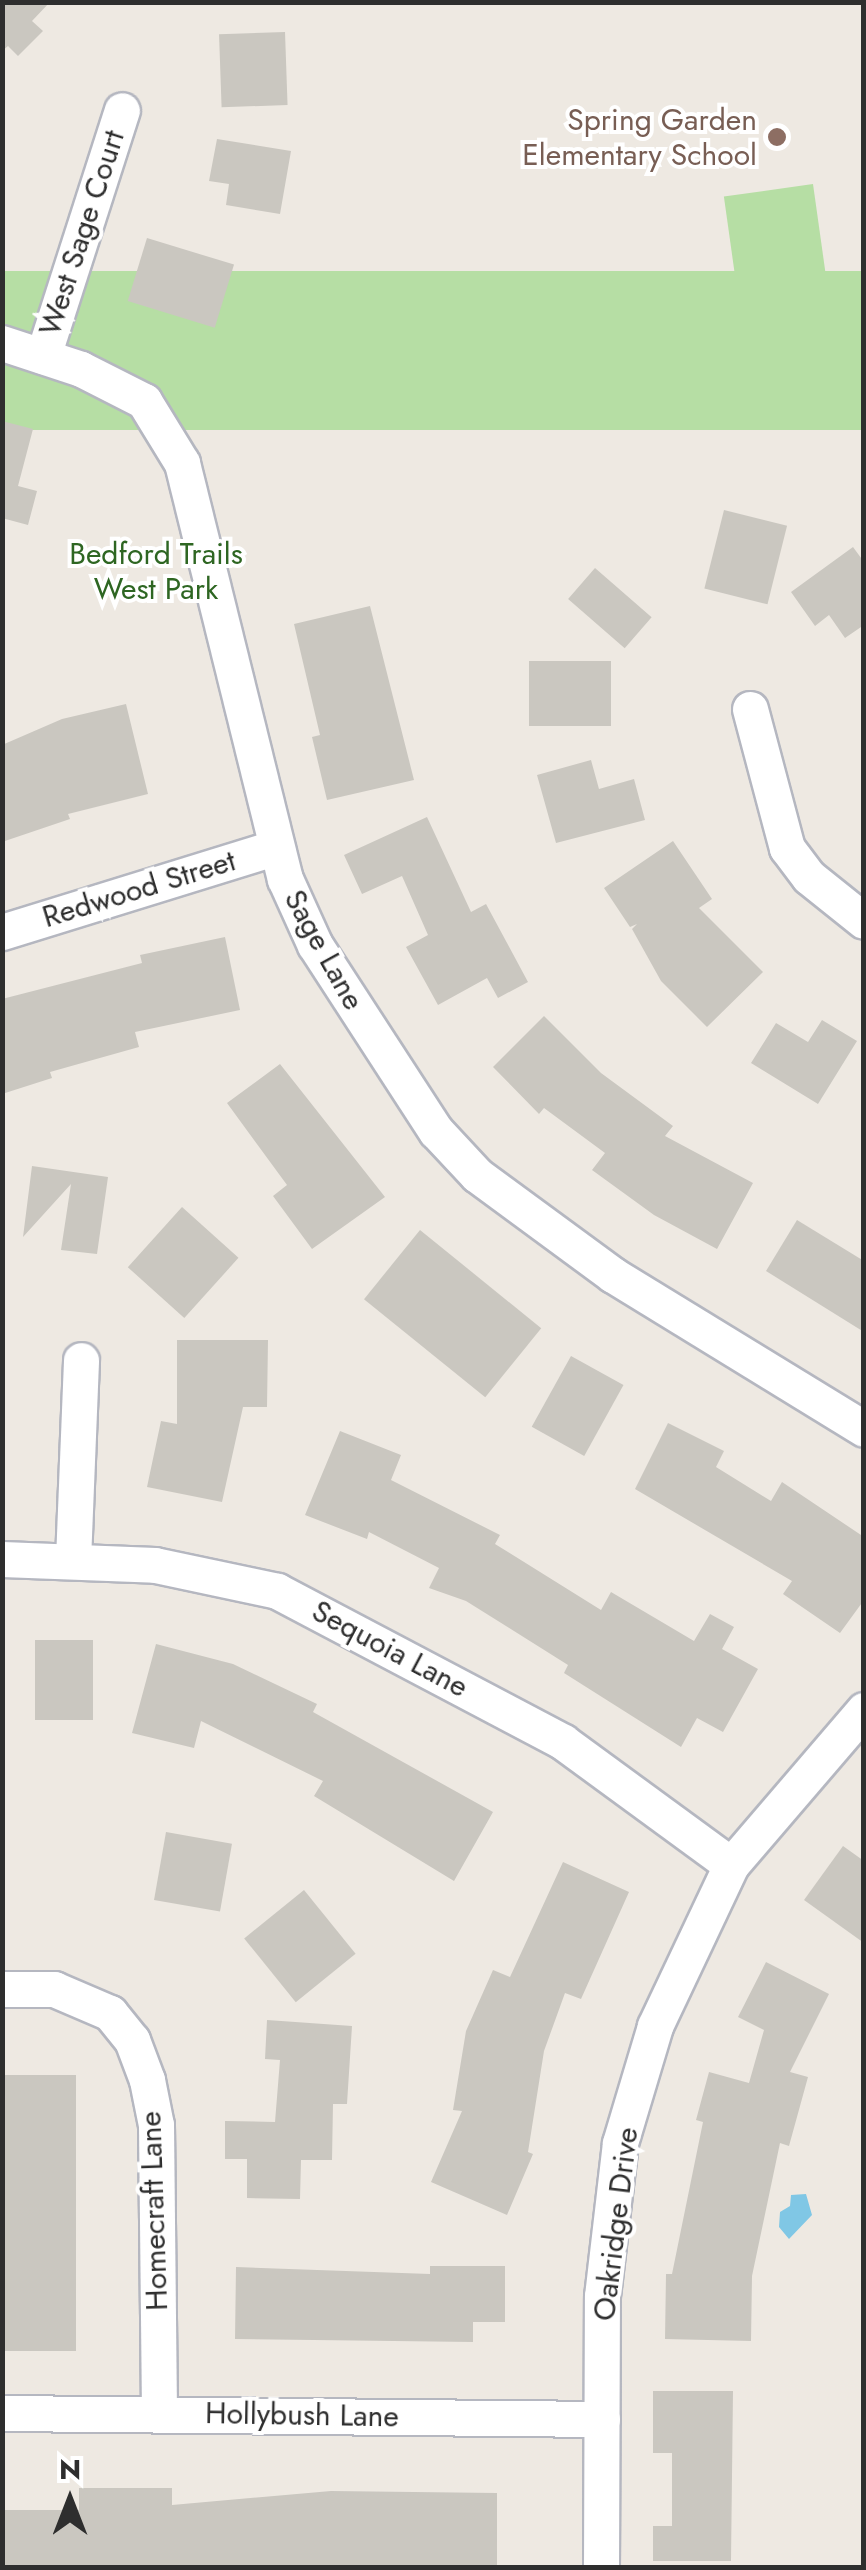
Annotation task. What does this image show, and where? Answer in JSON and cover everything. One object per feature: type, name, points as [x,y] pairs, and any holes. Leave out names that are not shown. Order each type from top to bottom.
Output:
[{"type":"street","name":"West Sage Court","points":[[43,356],[122,110]]},
{"type":"street","name":"Sage Lane","points":[[2,343],[43,356],[144,401],[182,463],[276,847],[324,960],[401,1082],[477,1174],[613,1275],[864,1429]]},
{"type":"street","points":[[750,709],[787,848],[809,877],[864,921]]},
{"type":"street","name":"Redwood Street","points":[[2,932],[276,847]]},
{"type":"street","points":[[73,1560],[80,1360]]},
{"type":"street","name":"Sequoia Lane","points":[[2,1559],[73,1560],[228,1576],[348,1624],[563,1742],[730,1864]]},
{"type":"street","name":"Oakridge Drive","points":[[601,2568],[602,2296],[620,2143],[655,2026],[730,1864],[864,1710]]},
{"type":"street","name":"Homecraft Lane","points":[[2,1989],[54,1990],[110,2013],[132,2040],[147,2080],[156,2125],[159,2414]]},
{"type":"street","name":"Hollybush Lane","points":[[2,2413],[602,2419]]},
{"type":"green space","points":[[813,184],[825,271],[736,284],[724,197]]},
{"type":"green space","points":[[2,271],[863,271],[863,430],[2,430]]},
{"type":"water","points":[[806,2194],[812,2215],[789,2239],[779,2227],[780,2212],[790,2206],[791,2195]]},
{"type":"building","points":[[2,2],[50,2],[32,21],[43,31],[18,56],[8,46],[2,51]]},
{"type":"building","points":[[285,32],[288,105],[222,107],[219,34]]},
{"type":"building","points":[[217,139],[291,151],[280,214],[226,205],[229,184],[209,181]]},
{"type":"building","points":[[147,238],[234,265],[215,328],[128,301]]},
{"type":"building","points":[[2,421],[33,429],[18,486],[37,491],[28,525],[2,518]]},
{"type":"building","points":[[724,510],[787,526],[767,604],[704,589]]},
{"type":"building","points":[[853,547],[864,562],[864,625],[845,638],[829,615],[815,626],[791,592]]},
{"type":"building","points":[[595,568],[652,617],[625,648],[568,599]]},
{"type":"building","points":[[370,606],[414,780],[327,800],[312,737],[320,735],[294,624]]},
{"type":"building","points":[[529,661],[611,661],[611,726],[529,726]]},
{"type":"building","points":[[126,704],[148,794],[68,814],[70,819],[2,842],[2,745],[62,719]]},
{"type":"building","points":[[591,760],[599,789],[634,779],[645,820],[556,843],[537,775]]},
{"type":"building","points":[[427,817],[471,912],[486,904],[528,982],[498,998],[487,978],[438,1005],[406,947],[428,935],[402,876],[362,894],[344,855]]},
{"type":"building","points":[[673,841],[712,899],[699,908],[763,972],[707,1027],[661,981],[632,929],[637,924],[630,927],[604,888]]},
{"type":"building","points":[[225,937],[240,1010],[135,1032],[139,1047],[50,1072],[52,1078],[2,1094],[2,999],[142,963],[140,955]]},
{"type":"building","points":[[544,1016],[601,1073],[673,1126],[665,1136],[753,1183],[717,1249],[654,1215],[592,1170],[605,1153],[544,1108],[539,1114],[493,1067]]},
{"type":"building","points":[[822,1020],[857,1041],[818,1104],[751,1063],[776,1023],[808,1042]]},
{"type":"building","points":[[280,1064],[385,1197],[312,1249],[273,1196],[287,1185],[227,1103]]},
{"type":"building","points":[[32,1166],[108,1177],[97,1254],[61,1250],[71,1184],[23,1237]]},
{"type":"building","points":[[182,1207],[238,1258],[184,1318],[128,1267]]},
{"type":"building","points":[[797,1220],[864,1261],[864,1332],[766,1271]]},
{"type":"building","points":[[420,1230],[541,1328],[485,1397],[364,1299]]},
{"type":"building","points":[[177,1340],[268,1340],[267,1407],[243,1407],[222,1502],[147,1487],[161,1421],[177,1424]]},
{"type":"building","points":[[571,1356],[623,1385],[584,1456],[532,1427]]},
{"type":"building","points":[[668,1423],[724,1451],[716,1467],[771,1501],[782,1482],[864,1537],[864,1600],[840,1633],[783,1594],[792,1581],[635,1489]]},
{"type":"building","points":[[340,1431],[401,1455],[391,1480],[500,1535],[495,1544],[601,1610],[611,1592],[694,1641],[710,1614],[734,1627],[722,1649],[758,1669],[723,1732],[697,1718],[681,1747],[564,1673],[568,1665],[466,1601],[429,1588],[439,1568],[369,1532],[367,1539],[305,1515]]},
{"type":"building","points":[[35,1640],[93,1640],[93,1720],[35,1720]]},
{"type":"building","points":[[156,1644],[233,1664],[317,1704],[313,1712],[493,1812],[454,1881],[314,1796],[323,1781],[201,1721],[194,1748],[132,1733]]},
{"type":"building","points":[[166,1832],[232,1844],[220,1912],[154,1900]]},
{"type":"building","points":[[843,1846],[864,1861],[864,1943],[804,1900]]},
{"type":"building","points":[[563,1862],[629,1892],[581,1999],[565,1993],[544,2051],[528,2152],[533,2154],[507,2215],[431,2182],[462,2111],[453,2110],[466,2031],[493,1970],[510,1977]]},
{"type":"building","points":[[304,1890],[356,1954],[296,2002],[244,1938]]},
{"type":"building","points":[[766,1962],[829,1994],[790,2072],[808,2077],[789,2146],[780,2143],[752,2276],[751,2341],[665,2339],[666,2274],[672,2274],[703,2122],[696,2120],[709,2072],[749,2083],[764,2030],[738,2017]]},
{"type":"building","points":[[267,2020],[352,2026],[347,2104],[333,2104],[332,2160],[301,2160],[300,2199],[247,2198],[247,2159],[225,2159],[225,2121],[275,2122],[280,2060],[265,2059]]},
{"type":"building","points":[[2,2075],[76,2075],[76,2351],[2,2351]]},
{"type":"building","points":[[430,2266],[505,2266],[505,2322],[473,2322],[473,2342],[235,2339],[236,2267],[430,2274]]},
{"type":"building","points":[[653,2391],[733,2391],[731,2561],[653,2561],[653,2526],[672,2526],[672,2453],[653,2453]]},
{"type":"building","points":[[79,2488],[172,2488],[172,2505],[331,2491],[497,2493],[497,2567],[2,2568],[2,2510],[79,2510]]},
{"type":"place","name":"Spring Garden Elementary School","points":[[777,137]]},
{"type":"park label","name":"Bedford Trails West Park","points":[[156,571]]}]
